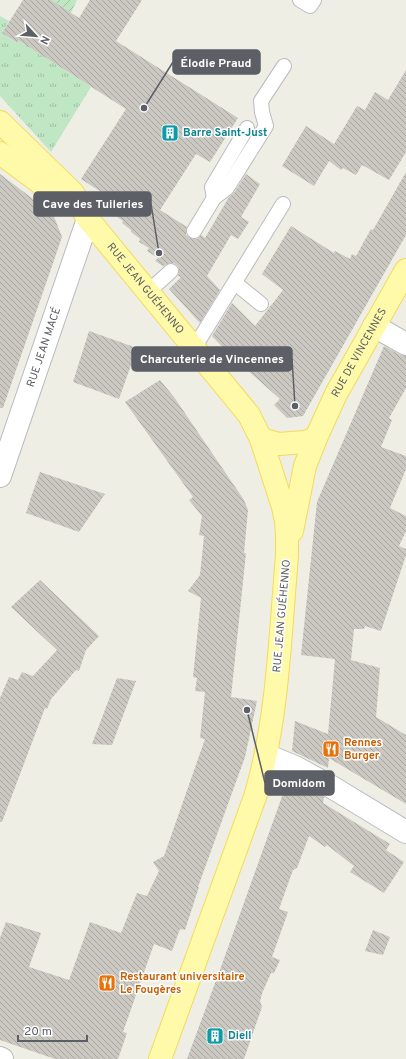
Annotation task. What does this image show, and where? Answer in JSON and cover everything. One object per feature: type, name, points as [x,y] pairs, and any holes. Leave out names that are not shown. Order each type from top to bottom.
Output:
[{"type":"main road","name":"RUE JEAN GUÉHENNO","points":[[1,125],[72,193],[88,219],[249,415],[261,439],[283,507],[286,522],[287,556],[276,692],[262,776],[160,1059]]},
{"type":"main road","name":"RUE JEAN GUÉHENNO","points":[[0,152],[88,219]]},
{"type":"main road","name":"RUE DE VINCENNES","points":[[287,556],[302,479],[316,438],[336,394],[406,270]]},
{"type":"main road","points":[[261,439],[279,444],[305,442],[316,438]]},
{"type":"street","name":"RUE JEAN MACÉ","points":[[0,476],[88,219]]},
{"type":"street","points":[[374,326],[406,344]]},
{"type":"street","points":[[266,755],[295,767],[330,786],[406,832]]},
{"type":"lane","points":[[300,0],[310,6],[314,0]]},
{"type":"lane","points":[[194,231],[214,198],[227,188],[266,126],[261,101],[284,66]]},
{"type":"lane","points":[[214,198],[212,187],[247,128]]},
{"type":"lane","points":[[194,348],[283,204]]},
{"type":"lane","points":[[148,292],[171,271]]},
{"type":"lane","points":[[234,283],[261,304]]},
{"type":"green space","points":[[51,0],[77,0],[71,13]]},
{"type":"green space","points":[[0,16],[9,21],[2,33],[16,43],[18,40],[91,87],[51,152],[0,96]]},
{"type":"building","name":"Barre Saint-Just","points":[[23,0],[51,0],[79,18],[90,0],[142,0],[116,41],[238,118],[210,162],[196,154],[160,210],[187,227],[186,235],[190,238],[198,239],[201,235],[205,238],[229,197],[234,193],[246,174],[260,184],[241,217],[249,222],[238,239],[231,235],[207,276],[220,290],[200,323],[169,289],[181,277],[178,276],[178,266],[174,263],[170,263],[163,266],[155,261],[158,258],[147,251],[149,248],[139,242],[140,239],[122,223],[123,221],[113,214],[115,212],[104,205],[109,197],[81,179],[126,109],[18,40],[17,43],[2,33]]},
{"type":"building","points":[[406,70],[406,152],[389,180],[362,165],[356,175],[343,168],[341,170],[329,161],[314,186],[282,166],[306,126],[334,144],[357,106],[365,110],[375,92],[388,100]]},
{"type":"building","points":[[406,172],[406,235],[303,416],[287,418],[274,405],[280,399],[245,368],[244,370],[212,336],[232,303],[255,326],[283,290],[262,274],[291,226],[334,253],[335,251],[350,259],[352,254],[356,256],[371,229],[373,230]]},
{"type":"building","points":[[0,174],[53,214],[62,237],[3,408],[0,408]]},
{"type":"building","points":[[89,331],[137,348],[119,399],[73,382]]},
{"type":"building","points":[[384,346],[400,355],[406,356],[406,388],[389,418],[392,420],[381,447],[406,456],[406,469],[390,508],[406,516],[406,531],[399,546],[406,549],[406,555],[381,631],[365,626],[364,629],[354,629],[351,660],[380,668],[376,717],[406,735],[406,804],[329,758],[328,768],[292,751],[295,721],[328,734],[335,659],[301,655],[317,502]]},
{"type":"building","points":[[160,380],[174,397],[244,500],[248,510],[244,553],[246,553],[231,697],[257,701],[245,757],[198,887],[185,930],[180,929],[172,951],[154,944],[123,1032],[127,1033],[118,1059],[55,1059],[0,1040],[0,938],[6,922],[41,933],[29,967],[69,980],[90,922],[121,933],[137,893],[147,896],[159,871],[153,862],[164,856],[205,739],[200,738],[205,692],[195,691],[197,678],[193,677],[201,598],[188,591],[200,575],[204,536],[199,535],[202,516],[189,500],[193,497],[125,402]]},
{"type":"building","points":[[40,472],[105,494],[79,532],[26,513]]},
{"type":"building","points":[[40,580],[99,636],[86,650],[79,671],[76,670],[51,699],[47,709],[45,708],[2,822],[0,822],[0,698],[9,677],[18,680],[22,672],[33,676],[57,650],[11,607]]},
{"type":"building","points":[[117,678],[136,681],[112,745],[92,744]]},
{"type":"building","points":[[299,783],[324,797],[323,803],[390,844],[386,850],[404,862],[384,893],[350,872],[354,866],[327,845],[325,847],[309,836],[297,868],[293,870],[279,909],[288,912],[272,957],[280,960],[274,973],[271,973],[263,991],[260,1001],[262,1007],[244,1059],[187,1059],[284,791],[287,785]]},
{"type":"building","points":[[373,930],[390,937],[383,955],[365,951]]},
{"type":"place","name":"Élodie Praud","points":[[144,108]]},
{"type":"place","name":"Barre Saint-Just","points":[[170,133]]},
{"type":"place","name":"Cave des Tuileries","points":[[159,253]]},
{"type":"place","name":"Charcuterie de Vincennes","points":[[295,406]]},
{"type":"place","name":"Domidom","points":[[247,710]]},
{"type":"place","name":"Rennes Burger","points":[[331,749]]},
{"type":"place","name":"Restaurant universitaire Le Fougères","points":[[107,983]]},
{"type":"place","name":"Diell","points":[[215,1036]]}]
